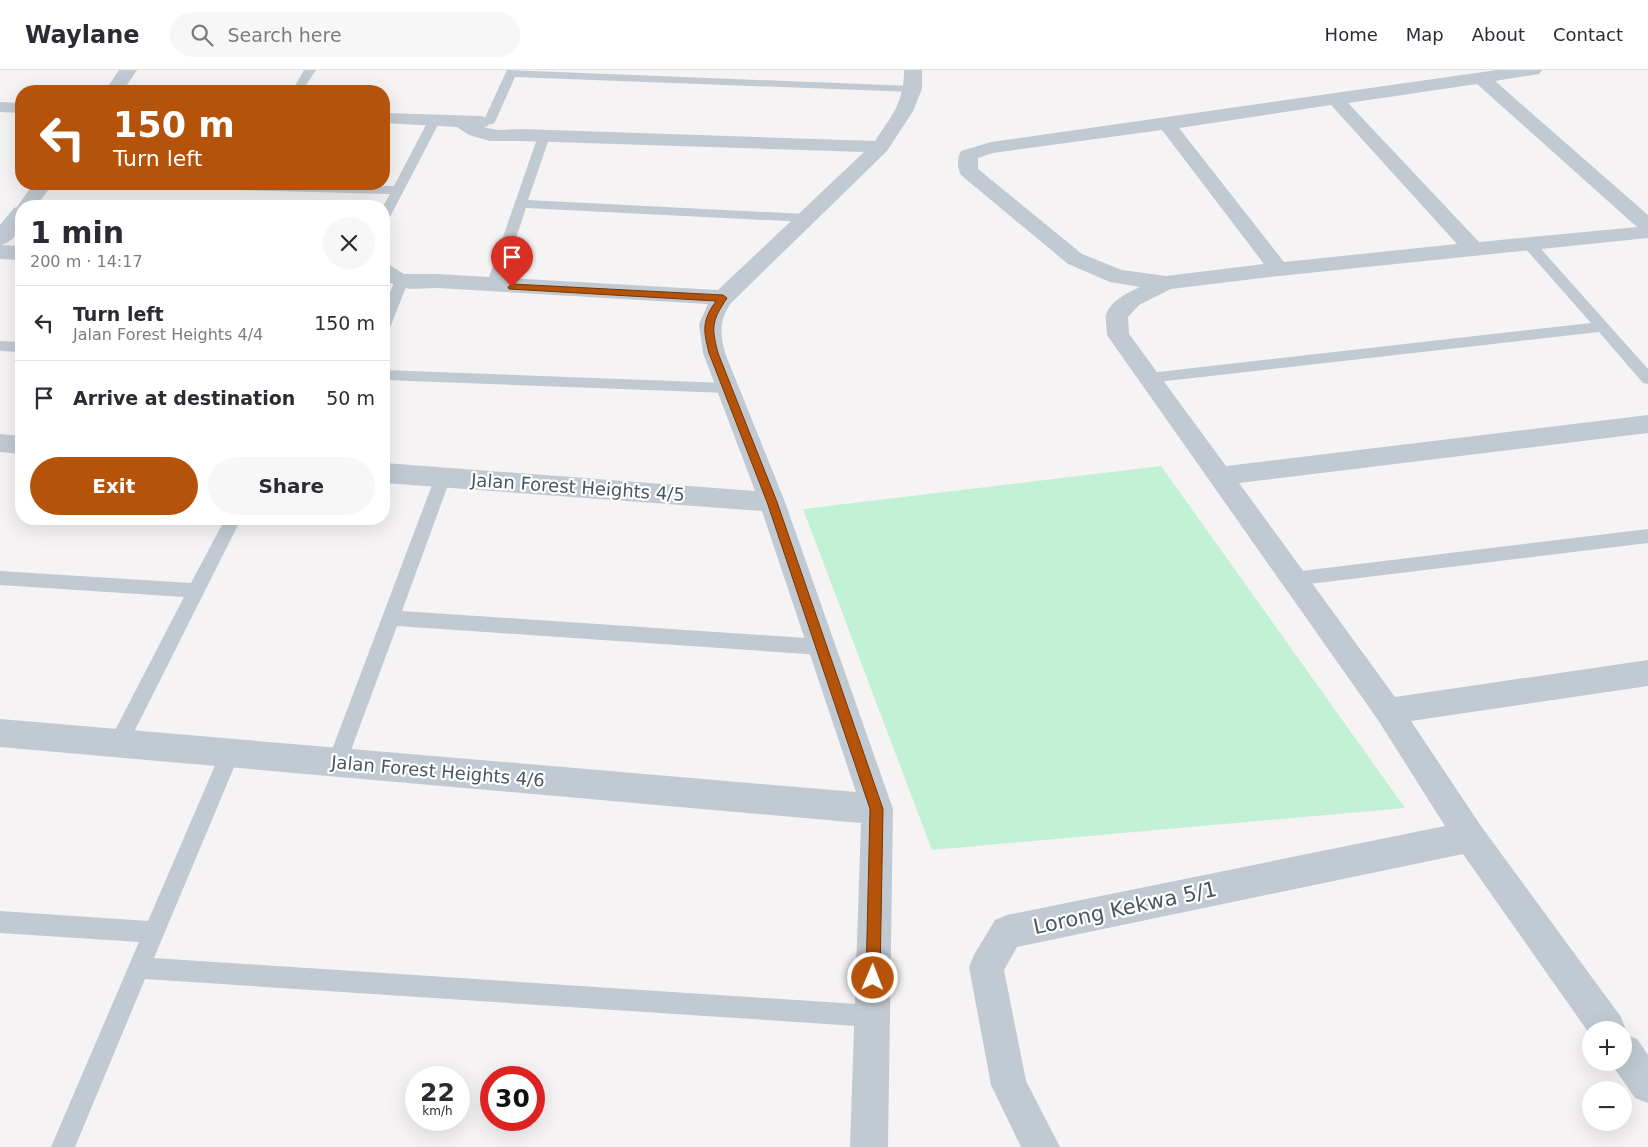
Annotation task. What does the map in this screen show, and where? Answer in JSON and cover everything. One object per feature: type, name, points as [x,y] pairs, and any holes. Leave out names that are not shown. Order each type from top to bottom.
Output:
[{"type":"street","points":[[118,85],[128,70]]},
{"type":"street","points":[[1524,71],[991,148],[968,155],[968,171],[1075,260],[1118,277],[1166,283],[1279,269],[1648,232]]},
{"type":"street","points":[[1480,78],[1648,226]]},
{"type":"street","points":[[869,1147],[877,809],[772,502],[727,388],[708,332],[712,313],[723,298],[880,147],[904,111],[913,79]]},
{"type":"street","points":[[1335,99],[1473,250]]},
{"type":"street","points":[[390,118],[488,122],[508,127],[522,135]]},
{"type":"street","points":[[462,121],[478,133],[497,137],[522,135],[880,147]]},
{"type":"street","points":[[1167,124],[1279,269]]},
{"type":"street","points":[[31,200],[39,190]]},
{"type":"street","points":[[0,239],[15,220]]},
{"type":"street","points":[[0,252],[15,253]]},
{"type":"street","points":[[390,267],[408,266],[425,273],[437,281]]},
{"type":"street","points":[[392,276],[493,286],[723,298]]},
{"type":"street","points":[[1166,283],[1131,300],[1116,315],[1118,335],[1388,711],[1470,837],[1602,1021]]},
{"type":"street","points":[[1220,476],[1648,424]]},
{"type":"street","points":[[0,444],[15,445]]},
{"type":"street","name":"Jalan Forest Heights 4/5","points":[[390,473],[772,502]]},
{"type":"street","points":[[1388,711],[1648,673]]},
{"type":"street","name":"Jalan Forest Heights 4/6","points":[[0,733],[877,809]]},
{"type":"street","name":"Lorong Kekwa 5/1","points":[[1041,1147],[1009,1085],[986,967],[1007,932],[1470,837]]},
{"type":"street","points":[[1632,1063],[1648,1086]]},
{"type":"lane","points":[[301,85],[310,70]]},
{"type":"lane","points":[[488,122],[513,72],[913,79]]},
{"type":"lane","points":[[390,205],[435,119]]},
{"type":"lane","points":[[493,286],[544,136]]},
{"type":"lane","points":[[390,190],[398,190]]},
{"type":"lane","points":[[521,204],[806,218]]},
{"type":"lane","points":[[1529,244],[1648,379]]},
{"type":"lane","points":[[1149,378],[1602,327]]},
{"type":"lane","points":[[0,346],[15,347]]},
{"type":"lane","points":[[390,375],[727,388]]},
{"type":"lane","points":[[338,762],[443,477]]},
{"type":"lane","points":[[118,744],[230,525]]},
{"type":"lane","points":[[1293,579],[1648,536]]},
{"type":"lane","points":[[0,578],[196,591]]},
{"type":"lane","points":[[391,618],[821,647]]},
{"type":"lane","points":[[63,1147],[230,753]]},
{"type":"lane","points":[[0,922],[154,932]]},
{"type":"lane","points":[[139,968],[872,1016]]},
{"type":"green space","points":[[1161,466],[1405,808],[932,850],[803,509]]},
{"type":"route","points":[[512,287],[723,298],[712,313],[708,332],[714,353],[772,502],[877,809],[873,978]]}]
